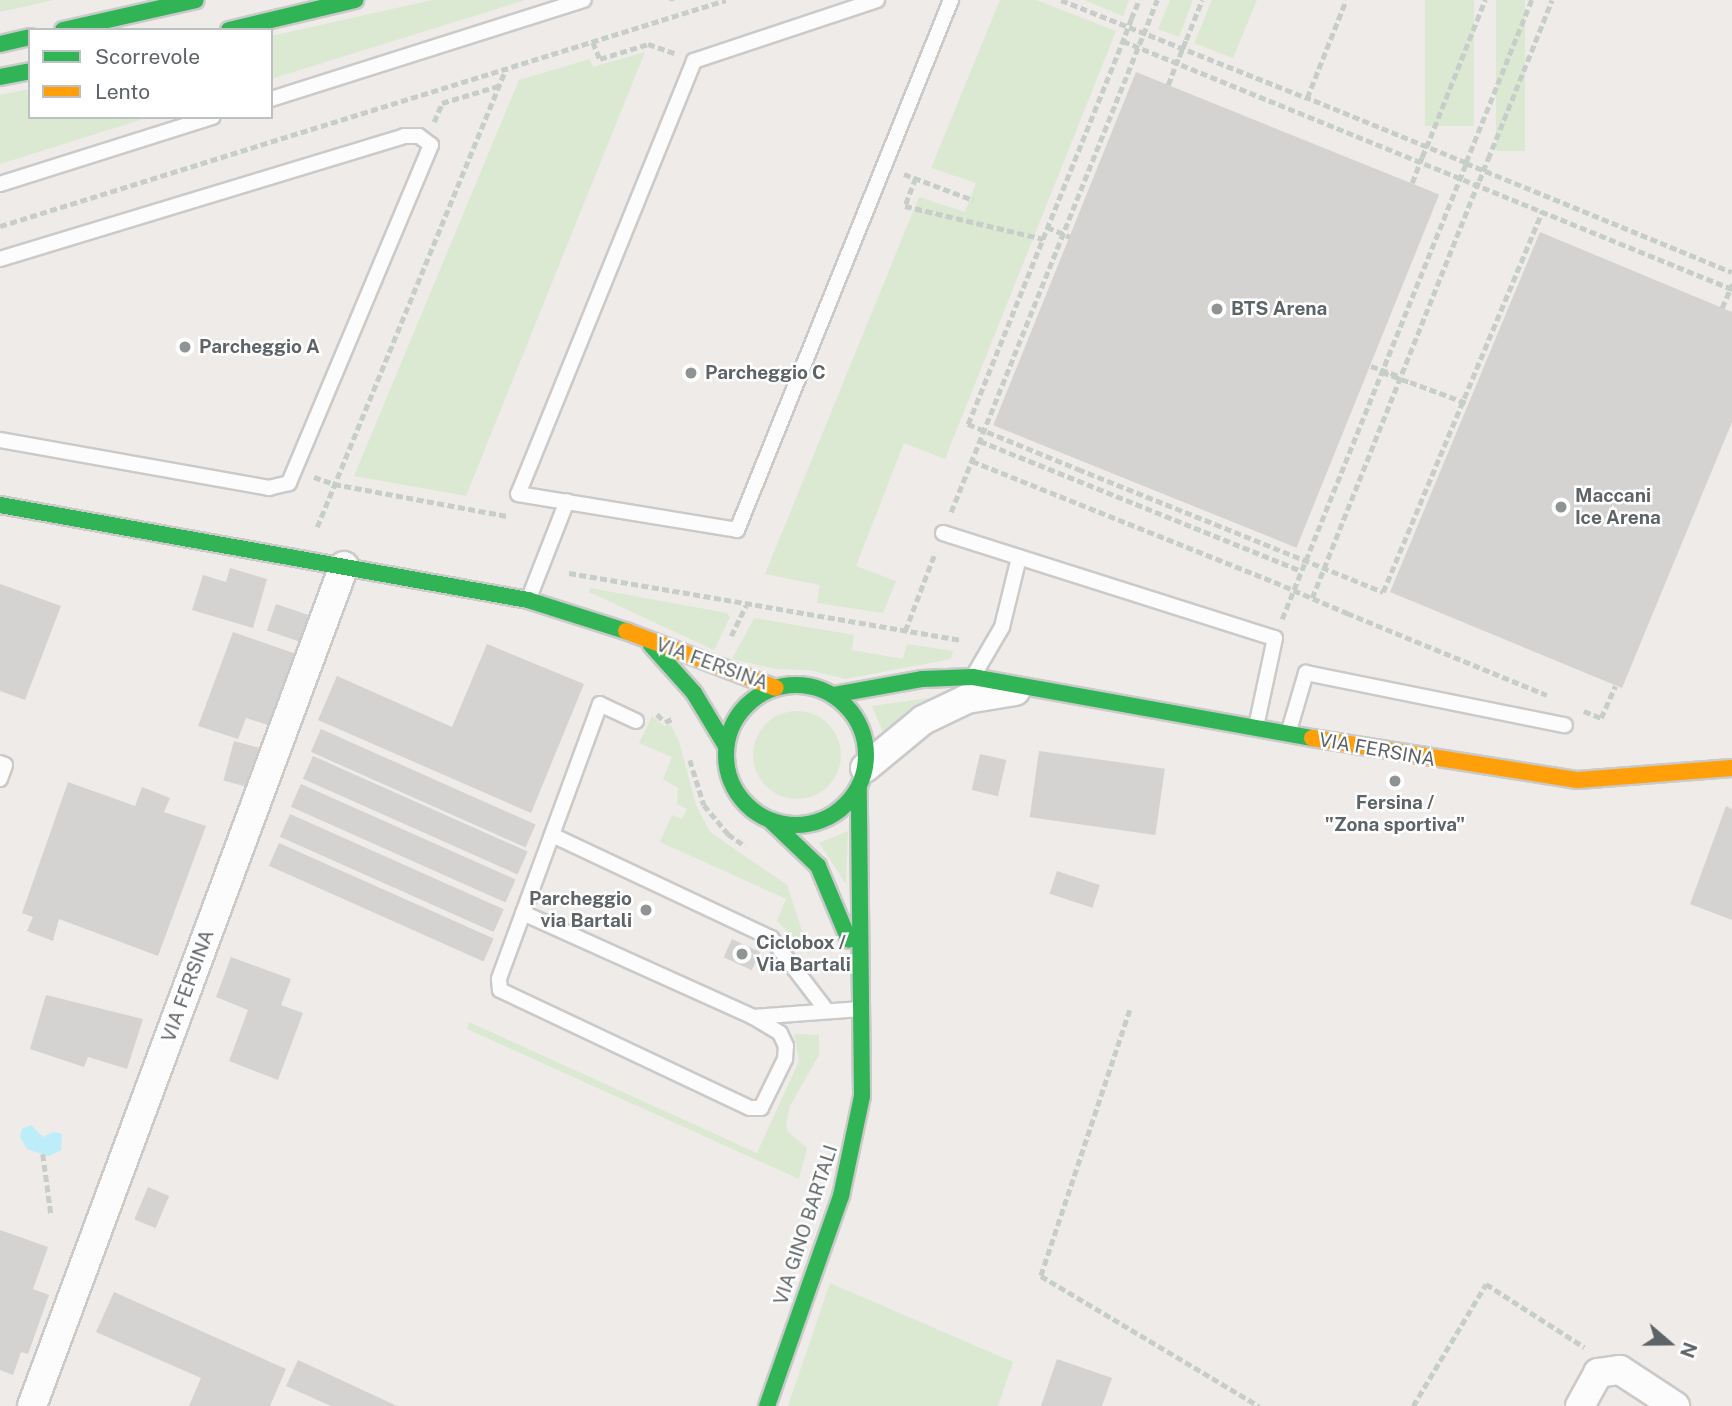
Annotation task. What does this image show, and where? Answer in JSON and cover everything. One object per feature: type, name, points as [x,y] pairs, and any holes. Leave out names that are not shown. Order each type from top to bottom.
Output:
[{"type":"main road","points":[[72,28],[196,0]]},
{"type":"main road","points":[[237,28],[355,0]]},
{"type":"main road","points":[[0,44],[28,37]]},
{"type":"main road","points":[[0,77],[28,71]]},
{"type":"main road","name":"VIA FERSINA","points":[[0,505],[528,600],[776,688]]},
{"type":"main road","name":"VIA FERSINA","points":[[648,641],[694,693],[726,747]]},
{"type":"main road","name":"VIA FERSINA","points":[[833,695],[922,679],[973,677],[1024,690],[1578,780],[1732,768]]},
{"type":"main road","points":[[795,685],[833,695],[860,727],[862,777],[847,804],[812,824],[772,822],[741,800],[726,766],[726,747],[743,710],[776,688],[795,685]]},
{"type":"main road","name":"VIA GINO BARTALI","points":[[767,1406],[854,1146],[862,1096],[862,777]]},
{"type":"main road","name":"VIA GINO BARTALI","points":[[772,822],[818,866],[860,969]]},
{"type":"street","name":"VIA FERSINA","points":[[32,1406],[344,566]]},
{"type":"street","name":"VIA FERSINA","points":[[862,777],[923,720],[967,699],[1024,690]]},
{"type":"street","points":[[1580,1406],[1598,1373],[1620,1370],[1675,1406]]},
{"type":"lane","points":[[273,98],[584,0]]},
{"type":"lane","points":[[877,0],[694,61],[518,494],[737,530],[951,0]]},
{"type":"lane","points":[[0,184],[207,119]]},
{"type":"lane","points":[[0,259],[404,136],[419,136],[431,145],[289,483],[269,488],[0,440]]},
{"type":"lane","points":[[528,600],[567,501]]},
{"type":"lane","points":[[943,533],[1275,638],[1256,728]]},
{"type":"lane","points":[[973,677],[993,646],[1019,557]]},
{"type":"lane","points":[[1288,734],[1306,674],[1565,725]]},
{"type":"lane","points":[[523,913],[753,1017],[780,1033],[786,1046],[785,1059],[761,1108],[750,1108],[510,999],[500,990],[499,979],[523,913],[600,704],[636,721]]},
{"type":"lane","points":[[0,763],[5,765],[0,779]]},
{"type":"lane","points":[[552,835],[771,938],[827,1011]]},
{"type":"lane","points":[[753,1017],[862,1009]]},
{"type":"path","points":[[0,226],[726,0]]},
{"type":"path","points":[[1061,0],[1732,272]]},
{"type":"path","points":[[1139,0],[968,424],[1383,592],[1542,211]]},
{"type":"path","points":[[905,631],[1157,0]]},
{"type":"path","points":[[1168,85],[1202,0]]},
{"type":"path","points":[[1307,98],[1346,0]]},
{"type":"path","points":[[1412,183],[1485,0]]},
{"type":"path","points":[[1275,638],[1532,0]]},
{"type":"path","points":[[1312,598],[1552,0]]},
{"type":"path","points":[[1124,38],[1542,211],[1732,286],[1722,308]]},
{"type":"path","points":[[593,41],[600,59],[648,44]]},
{"type":"path","points":[[316,529],[506,68]]},
{"type":"path","points":[[442,103],[499,86]]},
{"type":"path","points":[[916,178],[905,206],[1043,239]]},
{"type":"path","points":[[926,182],[973,200]]},
{"type":"path","points":[[1047,227],[1070,237]]},
{"type":"path","points":[[1371,366],[1401,377]]},
{"type":"path","points":[[1382,372],[1468,404]]},
{"type":"path","points":[[980,441],[1301,571]]},
{"type":"path","points":[[972,461],[1561,701]]},
{"type":"path","points":[[334,484],[558,525]]},
{"type":"path","points":[[302,526],[328,531]]},
{"type":"path","points":[[540,567],[993,646]]},
{"type":"path","points":[[728,643],[746,605]]},
{"type":"path","points":[[1573,706],[1601,718],[1615,685]]},
{"type":"path","points":[[1130,1010],[1041,1276],[1259,1406]]},
{"type":"path","points":[[43,1154],[51,1214]]},
{"type":"path","points":[[1413,1406],[1486,1284],[1620,1370]]},
{"type":"green space","points":[[0,0],[54,0],[0,12]]},
{"type":"green space","points":[[432,0],[525,0],[273,78],[273,36]]},
{"type":"green space","points":[[1000,0],[1036,0],[1116,31],[945,459],[904,443],[856,566],[896,581],[883,613],[817,603],[820,585],[765,574],[919,197],[965,212],[976,183],[931,168]]},
{"type":"green space","points":[[1084,0],[1129,0],[1123,16]]},
{"type":"green space","points":[[1170,0],[1193,0],[1179,37],[1158,29]]},
{"type":"green space","points":[[1212,0],[1257,0],[1233,58],[1194,43]]},
{"type":"green space","points":[[1425,0],[1474,0],[1474,126],[1425,126]]},
{"type":"green space","points":[[1496,0],[1525,0],[1525,151],[1496,151]]},
{"type":"green space","points":[[645,52],[466,496],[354,476],[519,80],[590,59],[593,67]]},
{"type":"green space","points":[[28,89],[28,119],[144,119],[0,164],[0,95]]},
{"type":"green space","points":[[590,588],[727,613],[730,617],[714,650],[589,592]]},
{"type":"green space","points":[[754,618],[854,635],[852,650],[903,659],[907,644],[953,651],[951,659],[845,679],[809,670],[776,669],[732,659]]},
{"type":"green space","points":[[929,698],[884,734],[872,706]]},
{"type":"green space","points":[[797,711],[822,718],[834,730],[841,755],[834,780],[822,792],[797,799],[772,792],[760,780],[753,755],[760,730],[772,718]]},
{"type":"green space","points":[[652,716],[664,726],[670,724],[679,741],[696,805],[710,832],[787,885],[810,955],[777,921],[786,899],[660,842],[672,815],[682,819],[687,809],[677,804],[678,788],[663,779],[672,757],[639,743]]},
{"type":"green space","points":[[848,831],[846,884],[819,843]]},
{"type":"green space","points":[[469,1022],[757,1153],[799,1061],[794,1034],[819,1035],[819,1055],[790,1106],[786,1124],[788,1132],[807,1148],[799,1179],[467,1029]]},
{"type":"green space","points":[[830,1283],[1013,1362],[998,1406],[788,1406]]},
{"type":"water","points":[[31,1125],[43,1137],[54,1132],[62,1134],[61,1150],[49,1156],[27,1149],[20,1137],[22,1129]]},
{"type":"building","name":"BTS Arena","points":[[1136,72],[1439,194],[1296,548],[993,425]]},
{"type":"building","name":"Maccani Ice Arena","points":[[1540,232],[1732,312],[1732,422],[1622,688],[1390,592]]},
{"type":"building","points":[[230,568],[267,579],[253,628],[192,610],[203,575],[226,582]]},
{"type":"building","points":[[0,584],[61,606],[25,700],[0,691]]},
{"type":"building","points":[[276,604],[308,615],[299,642],[267,630]]},
{"type":"building","points":[[233,632],[299,655],[274,727],[246,718],[238,739],[198,726]]},
{"type":"building","points":[[487,644],[584,684],[531,813],[318,720],[337,676],[452,727]]},
{"type":"building","points":[[321,729],[536,825],[526,847],[311,752]]},
{"type":"building","points":[[234,741],[261,748],[250,788],[223,781]]},
{"type":"building","points":[[1039,751],[1165,769],[1155,835],[1030,817]]},
{"type":"building","points":[[980,754],[1006,760],[998,796],[972,790]]},
{"type":"building","points":[[313,756],[528,852],[518,874],[303,779]]},
{"type":"building","points":[[68,782],[135,806],[142,787],[170,798],[164,812],[206,826],[158,956],[59,919],[53,941],[27,931],[33,917],[22,913]]},
{"type":"building","points":[[301,784],[516,880],[506,902],[291,807]]},
{"type":"building","points":[[1726,806],[1732,809],[1732,920],[1690,904]]},
{"type":"building","points":[[290,814],[504,909],[494,932],[280,837]]},
{"type":"building","points":[[279,843],[494,939],[484,961],[269,866]]},
{"type":"building","points":[[1057,871],[1100,885],[1092,908],[1050,894]]},
{"type":"building","name":"Ciclobox / Via Bartali","points":[[732,939],[760,952],[752,970],[724,957]]},
{"type":"building","points":[[231,957],[291,979],[281,1005],[303,1013],[278,1080],[229,1061],[248,1010],[216,997]]},
{"type":"building","points":[[46,995],[143,1019],[127,1069],[88,1057],[84,1067],[30,1049]]},
{"type":"building","points":[[148,1187],[169,1196],[155,1228],[134,1219]]},
{"type":"building","points":[[0,1230],[48,1247],[33,1289],[49,1295],[28,1354],[21,1352],[13,1375],[0,1370]]},
{"type":"building","points":[[114,1292],[286,1369],[270,1406],[189,1406],[201,1378],[96,1332]]},
{"type":"building","points":[[1057,1359],[1112,1378],[1102,1406],[1041,1406]]},
{"type":"building","points":[[298,1360],[397,1406],[331,1406],[286,1386]]},
{"type":"traffic: fast","points":[[72,28],[196,0]]},
{"type":"traffic: fast","points":[[237,28],[355,0]]},
{"type":"traffic: fast","points":[[0,44],[28,37]]},
{"type":"traffic: fast","points":[[0,77],[28,71]]},
{"type":"traffic: fast","points":[[0,505],[528,600],[626,631]]},
{"type":"traffic: fast","points":[[651,645],[694,693],[726,746]]},
{"type":"traffic: fast","points":[[833,695],[922,679],[973,677],[1312,738]]},
{"type":"traffic: fast","points":[[796,685],[823,690],[846,705],[861,728],[866,755],[861,782],[846,805],[823,820],[796,825],[769,820],[746,805],[731,782],[726,755],[731,728],[746,705],[769,690],[796,685]]},
{"type":"traffic: fast","points":[[767,1406],[841,1196],[862,1096],[859,787]]},
{"type":"traffic: fast","points":[[772,822],[818,866],[849,940]]},
{"type":"traffic: slow","points":[[626,631],[776,688]]},
{"type":"traffic: slow","points":[[1312,738],[1578,780],[1732,768]]},
{"type":"place","name":"BTS Arena","points":[[1217,309]]},
{"type":"place","name":"Parcheggio A","points":[[185,347]]},
{"type":"place","name":"Parcheggio C","points":[[691,373]]},
{"type":"place","name":"Maccani Ice Arena","points":[[1561,507]]},
{"type":"place","name":"Fersina / \"Zona sportiva\"","points":[[1395,781]]},
{"type":"place","name":"Parcheggio via Bartali","points":[[646,910]]},
{"type":"place","name":"Ciclobox / Via Bartali","points":[[742,954]]}]
